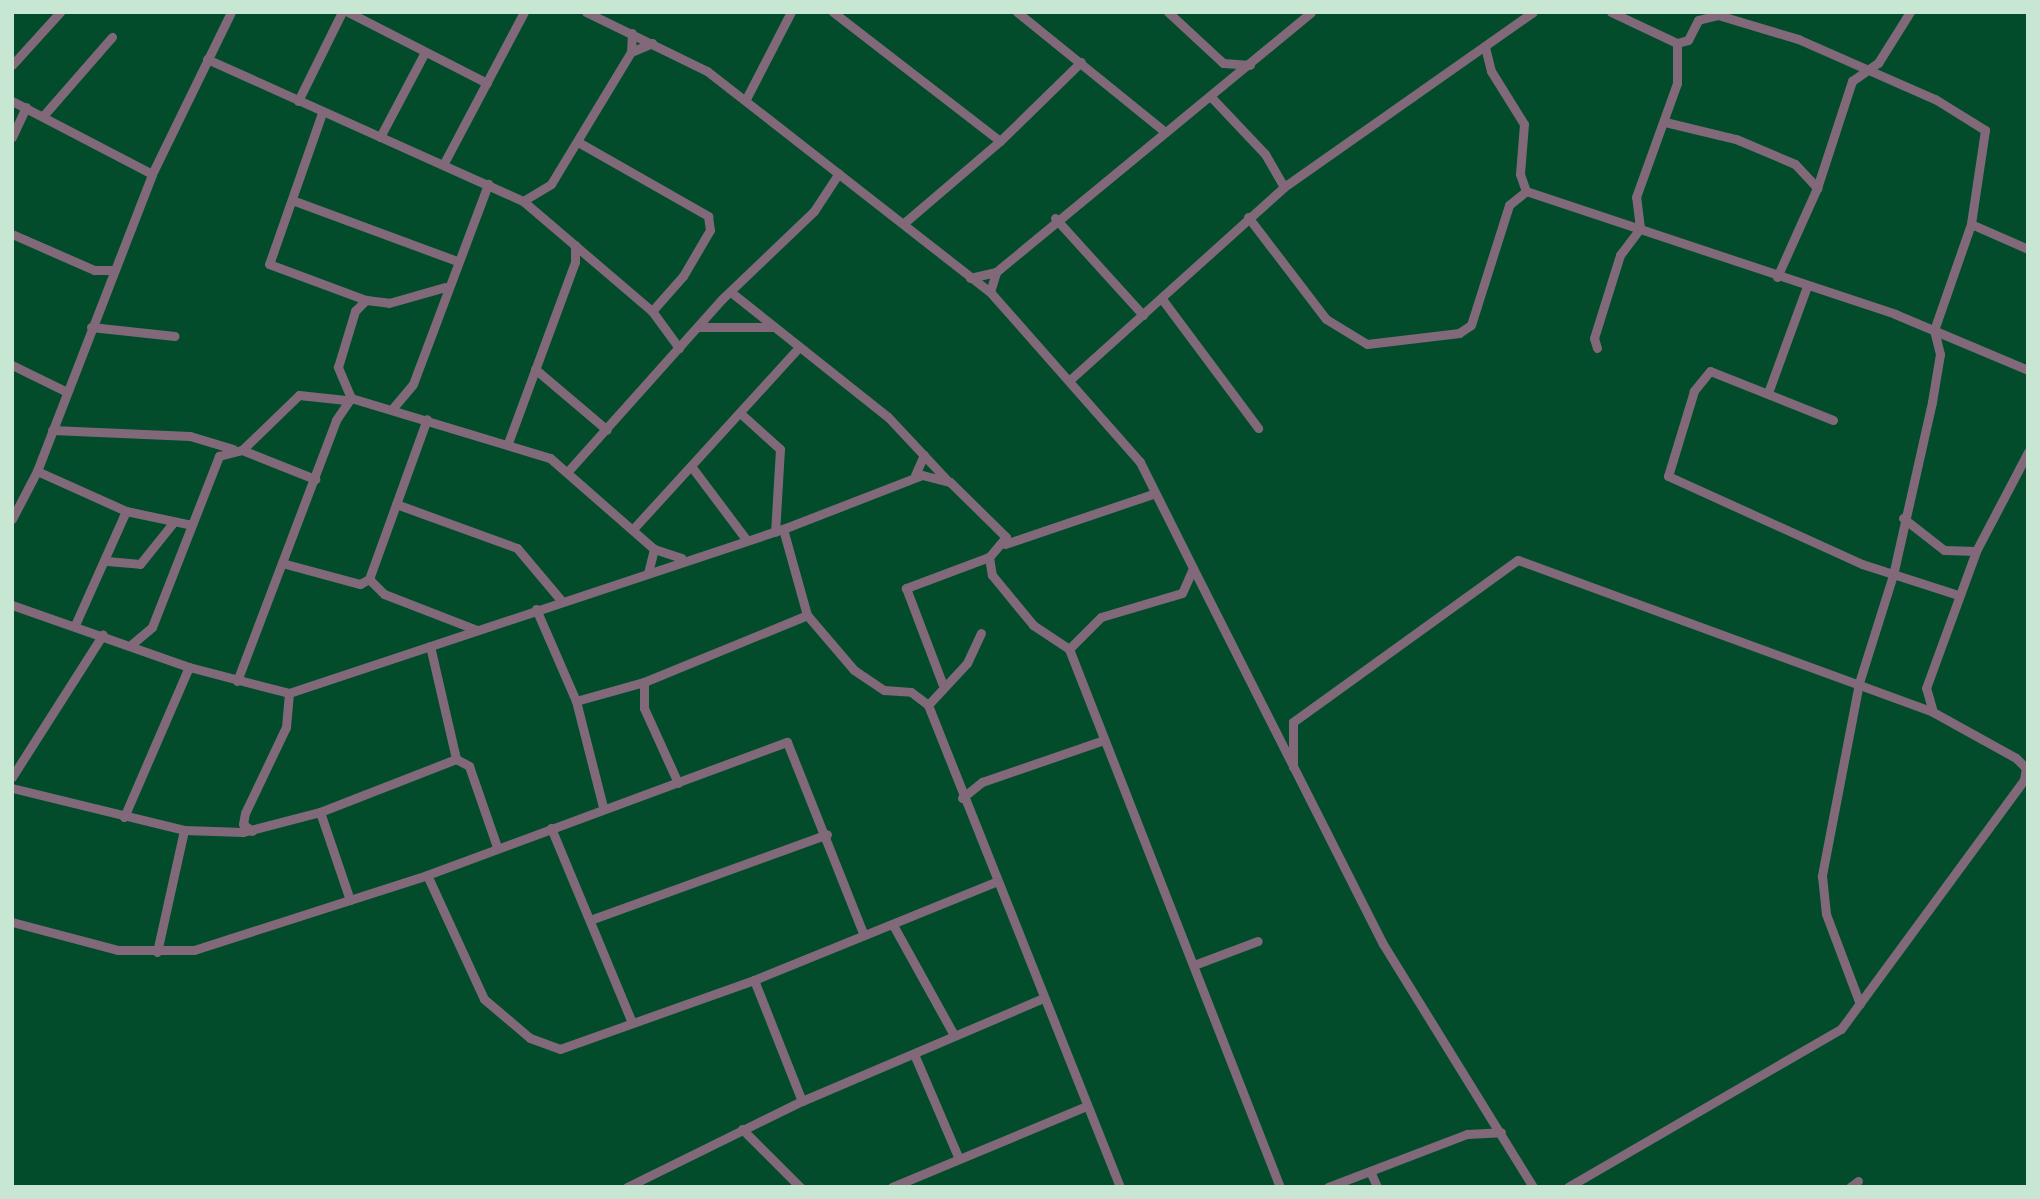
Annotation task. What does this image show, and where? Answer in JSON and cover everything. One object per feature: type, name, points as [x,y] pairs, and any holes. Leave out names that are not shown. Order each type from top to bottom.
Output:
[{"type":"street","points":[[12,65],[60,12]]},
{"type":"street","points":[[12,519],[16,500],[37,471],[65,391],[152,174],[232,12]]},
{"type":"street","points":[[298,101],[342,12]]},
{"type":"street","points":[[348,12],[487,83]]},
{"type":"street","points":[[443,165],[524,12]]},
{"type":"street","points":[[586,12],[652,43],[746,99],[990,292],[1072,378],[1140,462],[1153,494],[1389,955],[1533,1187]]},
{"type":"street","points":[[746,99],[791,12]]},
{"type":"street","points":[[833,12],[1000,141]]},
{"type":"street","points":[[1017,12],[1165,132]]},
{"type":"street","points":[[1168,12],[1223,63],[1250,65]]},
{"type":"street","points":[[970,278],[996,271],[1055,218],[1212,98],[1311,12]]},
{"type":"street","points":[[1072,378],[1284,187],[1533,12]]},
{"type":"street","points":[[1611,12],[1677,43],[1688,40],[1698,20],[1718,15],[1798,39],[1983,125],[1986,150],[1970,224],[1934,330],[1939,345],[1893,575],[1859,683],[1822,876],[1826,914],[1860,1004]]},
{"type":"street","points":[[1777,277],[1816,188],[1848,90],[1865,69],[1878,63],[1910,12]]},
{"type":"street","points":[[523,201],[551,184],[631,52],[632,33]]},
{"type":"street","points":[[43,116],[112,37]]},
{"type":"street","points":[[631,52],[652,43]]},
{"type":"street","points":[[1597,348],[1594,338],[1620,255],[1640,228],[1636,197],[1665,122],[1681,62],[1677,43]]},
{"type":"street","points":[[1485,47],[1489,66],[1524,124],[1520,174],[1526,191]]},
{"type":"street","points":[[380,137],[425,52]]},
{"type":"street","points":[[207,59],[322,113],[523,201],[652,311],[671,330],[679,348]]},
{"type":"street","points":[[1467,60],[1489,66]]},
{"type":"street","points":[[904,223],[1000,141],[1081,62]]},
{"type":"street","points":[[1212,98],[1265,154],[1284,187]]},
{"type":"street","points":[[12,101],[152,174]]},
{"type":"street","points":[[12,137],[26,107]]},
{"type":"street","points":[[322,113],[269,264],[366,300],[389,303],[446,287]]},
{"type":"street","points":[[1665,122],[1735,139],[1795,164],[1816,188]]},
{"type":"street","points":[[578,142],[708,216],[710,230],[683,276],[652,311]]},
{"type":"street","points":[[570,469],[679,348],[814,211],[839,173]]},
{"type":"street","points":[[393,408],[413,384],[446,287],[488,184]]},
{"type":"street","points":[[1248,217],[1326,319],[1367,344],[1459,333],[1471,326],[1509,205],[1526,191]]},
{"type":"street","points":[[1526,191],[1949,335],[2028,370]]},
{"type":"street","points":[[292,200],[457,261]]},
{"type":"street","points":[[1055,218],[1143,315]]},
{"type":"street","points":[[1970,224],[2028,249]]},
{"type":"street","points":[[12,234],[94,270],[114,270]]},
{"type":"street","points":[[508,443],[575,262],[575,245]]},
{"type":"street","points":[[575,262],[590,258]]},
{"type":"street","points":[[990,292],[996,271]]},
{"type":"street","points":[[1769,390],[1807,286]]},
{"type":"street","points":[[732,293],[924,455],[1006,537],[1005,544]]},
{"type":"street","points":[[1162,299],[1258,428]]},
{"type":"street","points":[[237,681],[349,399],[340,381],[340,348],[366,300]]},
{"type":"street","points":[[91,327],[175,336]]},
{"type":"street","points":[[700,327],[774,328]]},
{"type":"street","points":[[671,330],[692,335]]},
{"type":"street","points":[[1939,345],[1949,335]]},
{"type":"street","points":[[634,528],[799,347]]},
{"type":"street","points":[[12,365],[65,391]]},
{"type":"street","points":[[536,369],[607,430]]},
{"type":"street","points":[[1833,420],[1769,390],[1722,372],[1703,374],[1667,469],[1670,481],[1716,494],[1893,575],[1958,595]]},
{"type":"street","points":[[219,456],[238,449],[299,396],[349,399],[393,408],[508,443],[570,469],[654,549],[683,558]]},
{"type":"street","points":[[740,413],[780,449],[779,530],[807,615],[854,670],[928,705],[995,882],[1120,1187]]},
{"type":"street","points":[[282,563],[360,584],[369,579],[427,419]]},
{"type":"street","points":[[52,430],[216,443],[315,479]]},
{"type":"street","points":[[132,644],[152,627],[219,456],[216,443]]},
{"type":"street","points":[[1933,712],[1926,688],[1958,595],[1976,551],[2028,452]]},
{"type":"street","points":[[915,475],[924,455]]},
{"type":"street","points":[[691,466],[745,538]]},
{"type":"street","points":[[37,471],[126,511],[172,524],[192,525]]},
{"type":"street","points":[[14,606],[132,644],[188,667],[289,693],[560,599],[648,573],[683,558],[779,530],[915,475],[950,482]]},
{"type":"street","points":[[942,683],[906,588],[989,557],[1005,544],[1084,523],[1153,494]]},
{"type":"street","points":[[396,504],[517,548],[560,599]]},
{"type":"street","points":[[75,625],[107,561],[126,511]]},
{"type":"street","points":[[1903,518],[1944,550],[1976,551]]},
{"type":"street","points":[[107,561],[139,564],[172,524]]},
{"type":"street","points":[[648,573],[654,549]]},
{"type":"street","points":[[989,557],[992,575],[1033,625],[1069,649],[1280,1187]]},
{"type":"street","points":[[1293,767],[1293,722],[1518,560],[1933,712],[2016,758],[2026,768],[2024,780],[1841,1029],[1787,1064],[1568,1187]]},
{"type":"street","points":[[1069,649],[1101,617],[1182,593],[1193,568]]},
{"type":"street","points":[[369,579],[384,594],[477,630]]},
{"type":"street","points":[[536,609],[576,701],[603,807]]},
{"type":"street","points":[[576,701],[645,682],[807,615]]},
{"type":"street","points":[[928,705],[942,683],[967,663],[981,633]]},
{"type":"street","points":[[12,777],[103,634]]},
{"type":"street","points":[[430,646],[456,759],[469,766],[497,846]]},
{"type":"street","points":[[124,817],[188,667]]},
{"type":"street","points":[[645,682],[644,708],[678,783]]},
{"type":"street","points":[[252,831],[243,824],[245,813],[286,727],[289,693]]},
{"type":"street","points":[[962,798],[982,782],[1104,740]]},
{"type":"street","points":[[12,922],[69,940],[157,952],[194,950],[427,875],[497,846],[787,742],[827,834],[863,933]]},
{"type":"street","points":[[12,788],[184,830],[252,831],[320,812],[456,759]]},
{"type":"street","points":[[320,812],[350,901]]},
{"type":"street","points":[[551,828],[632,1023]]},
{"type":"street","points":[[157,952],[184,830]]},
{"type":"street","points":[[590,920],[827,834]]},
{"type":"street","points":[[427,875],[484,999],[530,1038],[569,1048],[754,980],[863,933],[893,925],[995,882]]},
{"type":"street","points":[[893,925],[954,1035]]},
{"type":"street","points":[[1194,965],[1258,941]]},
{"type":"street","points":[[754,980],[802,1101]]},
{"type":"street","points":[[627,1187],[802,1101],[1043,998]]},
{"type":"street","points":[[915,1054],[959,1158]]},
{"type":"street","points":[[892,1187],[1087,1106]]},
{"type":"street","points":[[743,1129],[800,1187]]},
{"type":"street","points":[[1328,1187],[1467,1134],[1501,1132]]},
{"type":"street","points":[[1370,1171],[1377,1187]]}]
